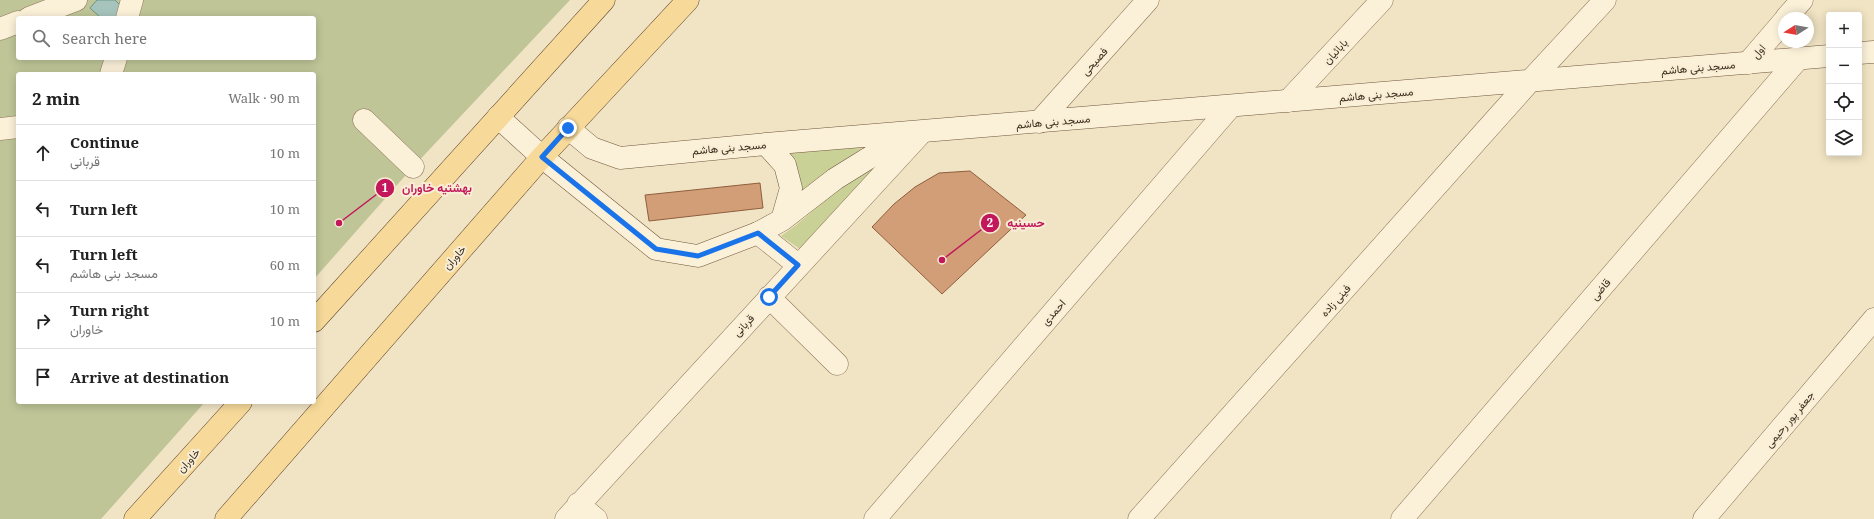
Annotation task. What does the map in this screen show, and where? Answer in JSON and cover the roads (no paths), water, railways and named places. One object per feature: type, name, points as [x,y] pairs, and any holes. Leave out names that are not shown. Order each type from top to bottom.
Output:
[{"type":"main road","points":[[316,319],[604,0]]},
{"type":"main road","name":"خاوران","points":[[226,519],[542,157],[688,0]]},
{"type":"main road","name":"خاوران","points":[[135,519],[239,404]]},
{"type":"street","points":[[34,16],[76,0]]},
{"type":"street","points":[[128,16],[132,0]]},
{"type":"street","name":"فصیحی","points":[[1039,122],[1148,0]]},
{"type":"street","name":"بابائیان","points":[[1288,101],[1382,0]]},
{"type":"street","name":"فینی زاده","points":[[1139,519],[1530,81],[1605,0]]},
{"type":"street","points":[[1791,12],[1802,0]]},
{"type":"street","points":[[0,29],[16,23]]},
{"type":"street","name":"اول","points":[[1748,63],[1778,28]]},
{"type":"street","points":[[1862,53],[1874,52]]},
{"type":"street","name":"مسجد بنی هاشم","points":[[568,128],[592,148],[620,158],[766,144],[1826,56]]},
{"type":"street","name":"قاضی","points":[[1402,519],[1798,59]]},
{"type":"street","points":[[112,72],[115,60]]},
{"type":"street","name":"احمدی","points":[[875,519],[1231,106]]},
{"type":"street","name":"مسجد بنی هاشم","points":[[498,117],[542,157],[656,249],[698,256],[758,233],[782,220],[835,179],[872,156],[922,132]]},
{"type":"street","points":[[364,120],[413,167]]},
{"type":"street","points":[[0,129],[16,127]]},
{"type":"street","name":"قربانی","points":[[572,511],[922,132]]},
{"type":"street","points":[[766,144],[785,165],[791,188],[782,220]]},
{"type":"street","points":[[758,233],[798,265]]},
{"type":"street","points":[[769,297],[837,364]]},
{"type":"street","name":"جعفر پور رحیمی","points":[[1704,519],[1874,319]]},
{"type":"street","points":[[572,511],[596,519]]},
{"type":"water","points":[[97,0],[115,0],[124,9],[118,16],[99,16],[90,8]]},
{"type":"place","name":"بهشتیه خاوران","points":[[339,223]]},
{"type":"place","name":"حسینیه","points":[[942,260]]}]
